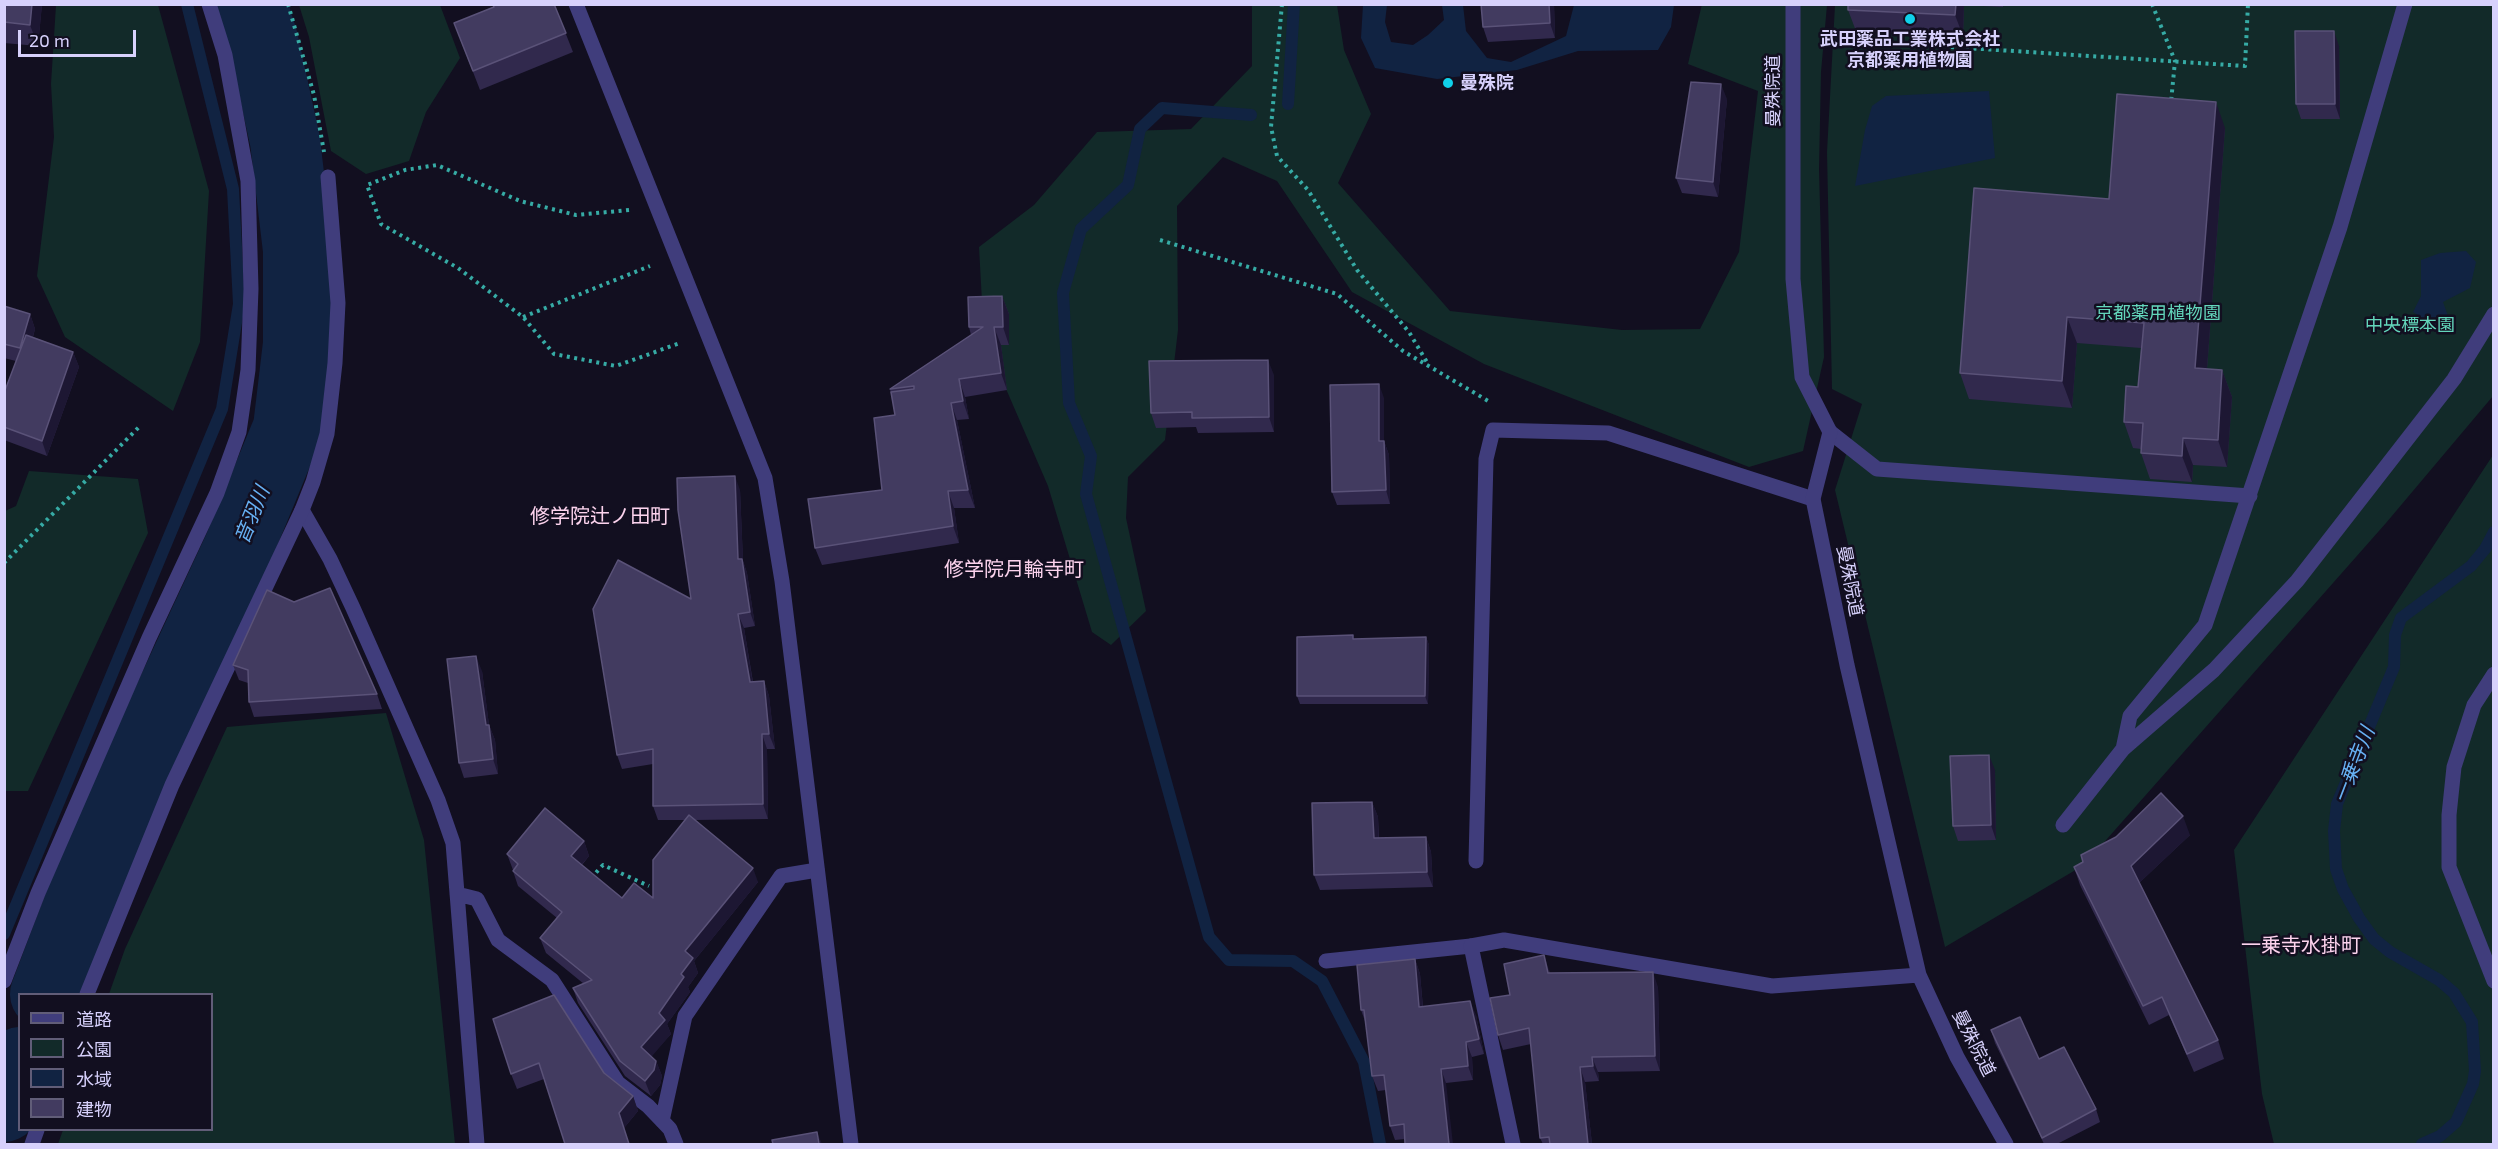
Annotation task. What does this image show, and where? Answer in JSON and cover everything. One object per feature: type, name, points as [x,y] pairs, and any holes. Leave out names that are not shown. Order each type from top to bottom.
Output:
[{"type":"street","points":[[4,981],[38,893],[149,638],[217,493],[239,432],[248,370],[251,289],[248,181],[225,55],[209,4]]},
{"type":"street","points":[[576,4],[765,478],[782,581],[851,1144]]},
{"type":"street","name":"曼殊院道","points":[[1793,4],[1792,279],[1802,377],[1830,432],[1813,499],[1847,665],[1920,975],[1957,1057],[2006,1144]]},
{"type":"street","points":[[2123,749],[2130,716],[2205,625],[2340,227],[2405,4]]},
{"type":"street","points":[[87,993],[172,785],[302,510],[327,434],[335,363],[338,303],[328,177]]},
{"type":"street","points":[[2063,825],[2123,749],[2214,670],[2297,581],[2454,379],[2493,314]]},
{"type":"street","points":[[1476,861],[1486,459],[1493,430],[1608,434],[1813,499]]},
{"type":"street","points":[[1830,432],[1877,469],[2250,496]]},
{"type":"street","points":[[302,510],[330,559],[438,800],[453,843],[477,1144]]},
{"type":"street","points":[[2493,674],[2474,705],[2454,767],[2449,836],[2449,867],[2493,981]]},
{"type":"street","points":[[662,1121],[685,1016],[781,876],[818,870]]},
{"type":"street","points":[[457,894],[477,899],[498,940],[552,980],[618,1083],[648,1106],[670,1129],[676,1144]]},
{"type":"street","points":[[1326,960],[1471,946],[1504,940],[1772,986],[1920,975]]},
{"type":"street","points":[[1471,946],[1513,1144]]},
{"type":"path","points":[[288,4],[314,95],[328,177]]},
{"type":"path","points":[[1281,4],[1271,128],[1277,156],[1308,190],[1357,270],[1409,332],[1429,366]]},
{"type":"path","points":[[2152,4],[2175,61],[2170,109]]},
{"type":"path","points":[[1950,47],[2245,66],[2248,4]]},
{"type":"path","points":[[657,208],[576,215],[520,201],[437,165],[405,170],[367,185],[381,224],[458,268],[523,316],[554,354],[615,366],[706,333]]},
{"type":"path","points":[[1160,240],[1337,294],[1403,351],[1499,408]]},
{"type":"path","points":[[523,316],[676,256]]},
{"type":"path","points":[[4,563],[139,427]]},
{"type":"path","points":[[588,882],[603,865],[649,886]]},
{"type":"green space","points":[[1702,4],[1827,5],[1821,72],[1819,169],[1824,357],[1803,451],[1749,467],[1484,364],[1352,292],[1277,181],[1223,157],[1177,206],[1178,330],[1165,440],[1128,477],[1126,518],[1146,611],[1111,645],[1092,632],[1048,486],[984,338],[979,247],[1034,205],[1097,132],[1191,129],[1252,66],[1252,5],[1337,5],[1344,50],[1371,114],[1338,183],[1450,311],[1622,330],[1700,329],[1739,252],[1758,91],[1688,64]]},
{"type":"green space","points":[[56,5],[158,5],[209,191],[200,342],[173,411],[65,337],[37,276],[54,137],[51,84]]},
{"type":"green space","points":[[299,5],[440,5],[460,58],[426,112],[409,161],[366,174],[331,151],[309,37]]},
{"type":"green space","name":"京都薬用植物園","points":[[1835,5],[2493,5],[2493,396],[2386,523],[2084,865],[1945,947],[1835,490],[1862,404],[1832,389],[1827,152]]},
{"type":"green space","points":[[2493,455],[2493,1144],[2274,1144],[2262,1094],[2234,850]]},
{"type":"green space","points":[[29,471],[138,479],[148,533],[28,791],[5,791],[5,511],[16,506]]},
{"type":"green space","points":[[386,713],[424,840],[455,1144],[58,1144],[63,1131],[213,1131],[213,993],[109,993],[125,949],[227,727]]},
{"type":"water","points":[[1363,5],[1387,5],[1385,22],[1391,42],[1413,45],[1444,20],[1442,5],[1463,5],[1466,31],[1487,58],[1511,62],[1566,36],[1574,5],[1674,5],[1671,27],[1658,50],[1578,51],[1517,70],[1437,79],[1375,68],[1361,38]]},
{"type":"water","points":[[1989,91],[1995,158],[1855,186],[1865,130],[1872,106],[1886,96]]},
{"type":"water","points":[[2466,251],[2476,262],[2470,288],[2443,302],[2448,316],[2434,325],[2413,312],[2421,296],[2421,260],[2440,253]]},
{"type":"building","points":[[4,4],[32,4],[30,25],[4,22]]},
{"type":"building","points":[[493,4],[554,4],[566,33],[473,71],[454,23],[494,7]]},
{"type":"building","points":[[1481,4],[1549,4],[1550,23],[1483,27]]},
{"type":"building","points":[[1848,4],[1956,4],[1955,15],[1848,10]]},
{"type":"building","points":[[2295,31],[2334,31],[2335,104],[2296,104]]},
{"type":"building","points":[[1691,82],[1721,84],[1713,182],[1676,178]]},
{"type":"building","points":[[2117,94],[2216,102],[2195,368],[2222,370],[2218,440],[2183,438],[2182,456],[2141,453],[2143,423],[2124,422],[2126,386],[2138,387],[2144,323],[2067,317],[2062,381],[1960,373],[1974,188],[2109,199]]},
{"type":"building","points":[[1002,296],[1003,327],[994,327],[1001,373],[959,379],[963,401],[951,403],[968,490],[948,491],[953,526],[815,548],[808,499],[882,490],[874,418],[895,415],[891,392],[914,389],[914,386],[890,389],[983,327],[969,327],[968,297]]},
{"type":"building","points":[[4,306],[30,314],[20,348],[4,344]]},
{"type":"building","points":[[26,335],[73,352],[42,441],[4,427],[4,393]]},
{"type":"building","points":[[1268,360],[1269,417],[1192,418],[1192,412],[1151,413],[1149,361]]},
{"type":"building","points":[[1379,384],[1379,441],[1384,441],[1386,490],[1332,492],[1330,385]]},
{"type":"building","points":[[735,476],[738,559],[742,559],[750,612],[738,614],[750,682],[764,681],[769,734],[762,734],[763,804],[653,806],[653,749],[617,755],[593,609],[618,560],[691,599],[678,510],[677,478]]},
{"type":"building","points":[[330,588],[377,694],[249,702],[248,670],[233,665],[267,590],[294,602]]},
{"type":"building","points":[[1353,635],[1353,639],[1426,637],[1425,696],[1297,696],[1297,637]]},
{"type":"building","points":[[476,656],[493,759],[459,763],[447,659]]},
{"type":"building","points":[[1989,755],[1991,825],[1953,826],[1950,756]]},
{"type":"building","points":[[2161,793],[2183,816],[2131,866],[2218,1040],[2187,1054],[2162,997],[2143,1006],[2074,867],[2083,862],[2081,855],[2116,837]]},
{"type":"building","points":[[1372,802],[1374,838],[1426,837],[1427,872],[1314,875],[1312,803]]},
{"type":"building","points":[[545,808],[584,841],[571,856],[622,898],[634,883],[653,898],[653,860],[689,815],[753,868],[685,951],[693,958],[681,974],[684,977],[659,1013],[665,1020],[641,1047],[656,1061],[654,1070],[645,1081],[620,1061],[573,988],[592,980],[540,938],[562,912],[513,871],[518,864],[507,854]]},
{"type":"building","points":[[1544,955],[1548,973],[1653,972],[1655,1056],[1592,1057],[1593,1066],[1580,1067],[1588,1144],[1550,1144],[1549,1137],[1540,1138],[1529,1028],[1498,1035],[1490,998],[1510,995],[1504,964]]},
{"type":"building","points":[[1415,959],[1419,1007],[1470,1001],[1479,1039],[1466,1042],[1468,1066],[1441,1069],[1449,1144],[1405,1144],[1404,1124],[1390,1126],[1384,1075],[1372,1076],[1364,1010],[1361,1010],[1357,965]]},
{"type":"building","points":[[554,995],[604,1073],[633,1096],[619,1113],[629,1144],[565,1144],[539,1063],[511,1074],[493,1019]]},
{"type":"building","points":[[2020,1017],[2039,1059],[2064,1047],[2096,1109],[2042,1138],[1991,1030]]},
{"type":"building","points":[[817,1132],[819,1144],[773,1144],[772,1140]]},
{"type":"waterway","points":[[4,934],[222,409],[239,304],[233,189],[187,4]]},
{"type":"waterway","name":"音羽川","points":[[45,993],[83,893],[135,771],[238,549],[288,428],[298,344],[298,250],[285,141],[263,40],[252,4]]},
{"type":"waterway","points":[[1288,104],[1294,4]]},
{"type":"waterway","points":[[1251,115],[1162,108],[1140,129],[1128,185],[1081,229],[1063,293],[1069,403],[1091,456],[1086,494],[1209,937],[1229,960],[1293,961],[1322,981],[1364,1062],[1380,1144]]},
{"type":"waterway","name":"一乗寺川","points":[[2422,1144],[2440,1136],[2456,1122],[2473,1084],[2475,1071],[2472,1022],[2454,993],[2439,980],[2390,952],[2374,939],[2359,918],[2343,889],[2336,869],[2334,831],[2337,804],[2394,667],[2395,635],[2401,618],[2471,566],[2485,549],[2494,532]]},
{"type":"waterway","name":"音羽川","points":[[4,1107],[18,1068]]},
{"type":"place","name":"武田薬品工業株式会社 京都薬用植物園","points":[[1910,19]]},
{"type":"place","name":"曼殊院","points":[[1448,83]]},
{"type":"district","name":"修学院辻ノ田町","points":[[600,516]]},
{"type":"district","name":"修学院月輪寺町","points":[[1014,569]]},
{"type":"district","name":"一乗寺水掛町","points":[[2301,945]]},
{"type":"park label","name":"中央標本園","points":[[2410,325]]}]
